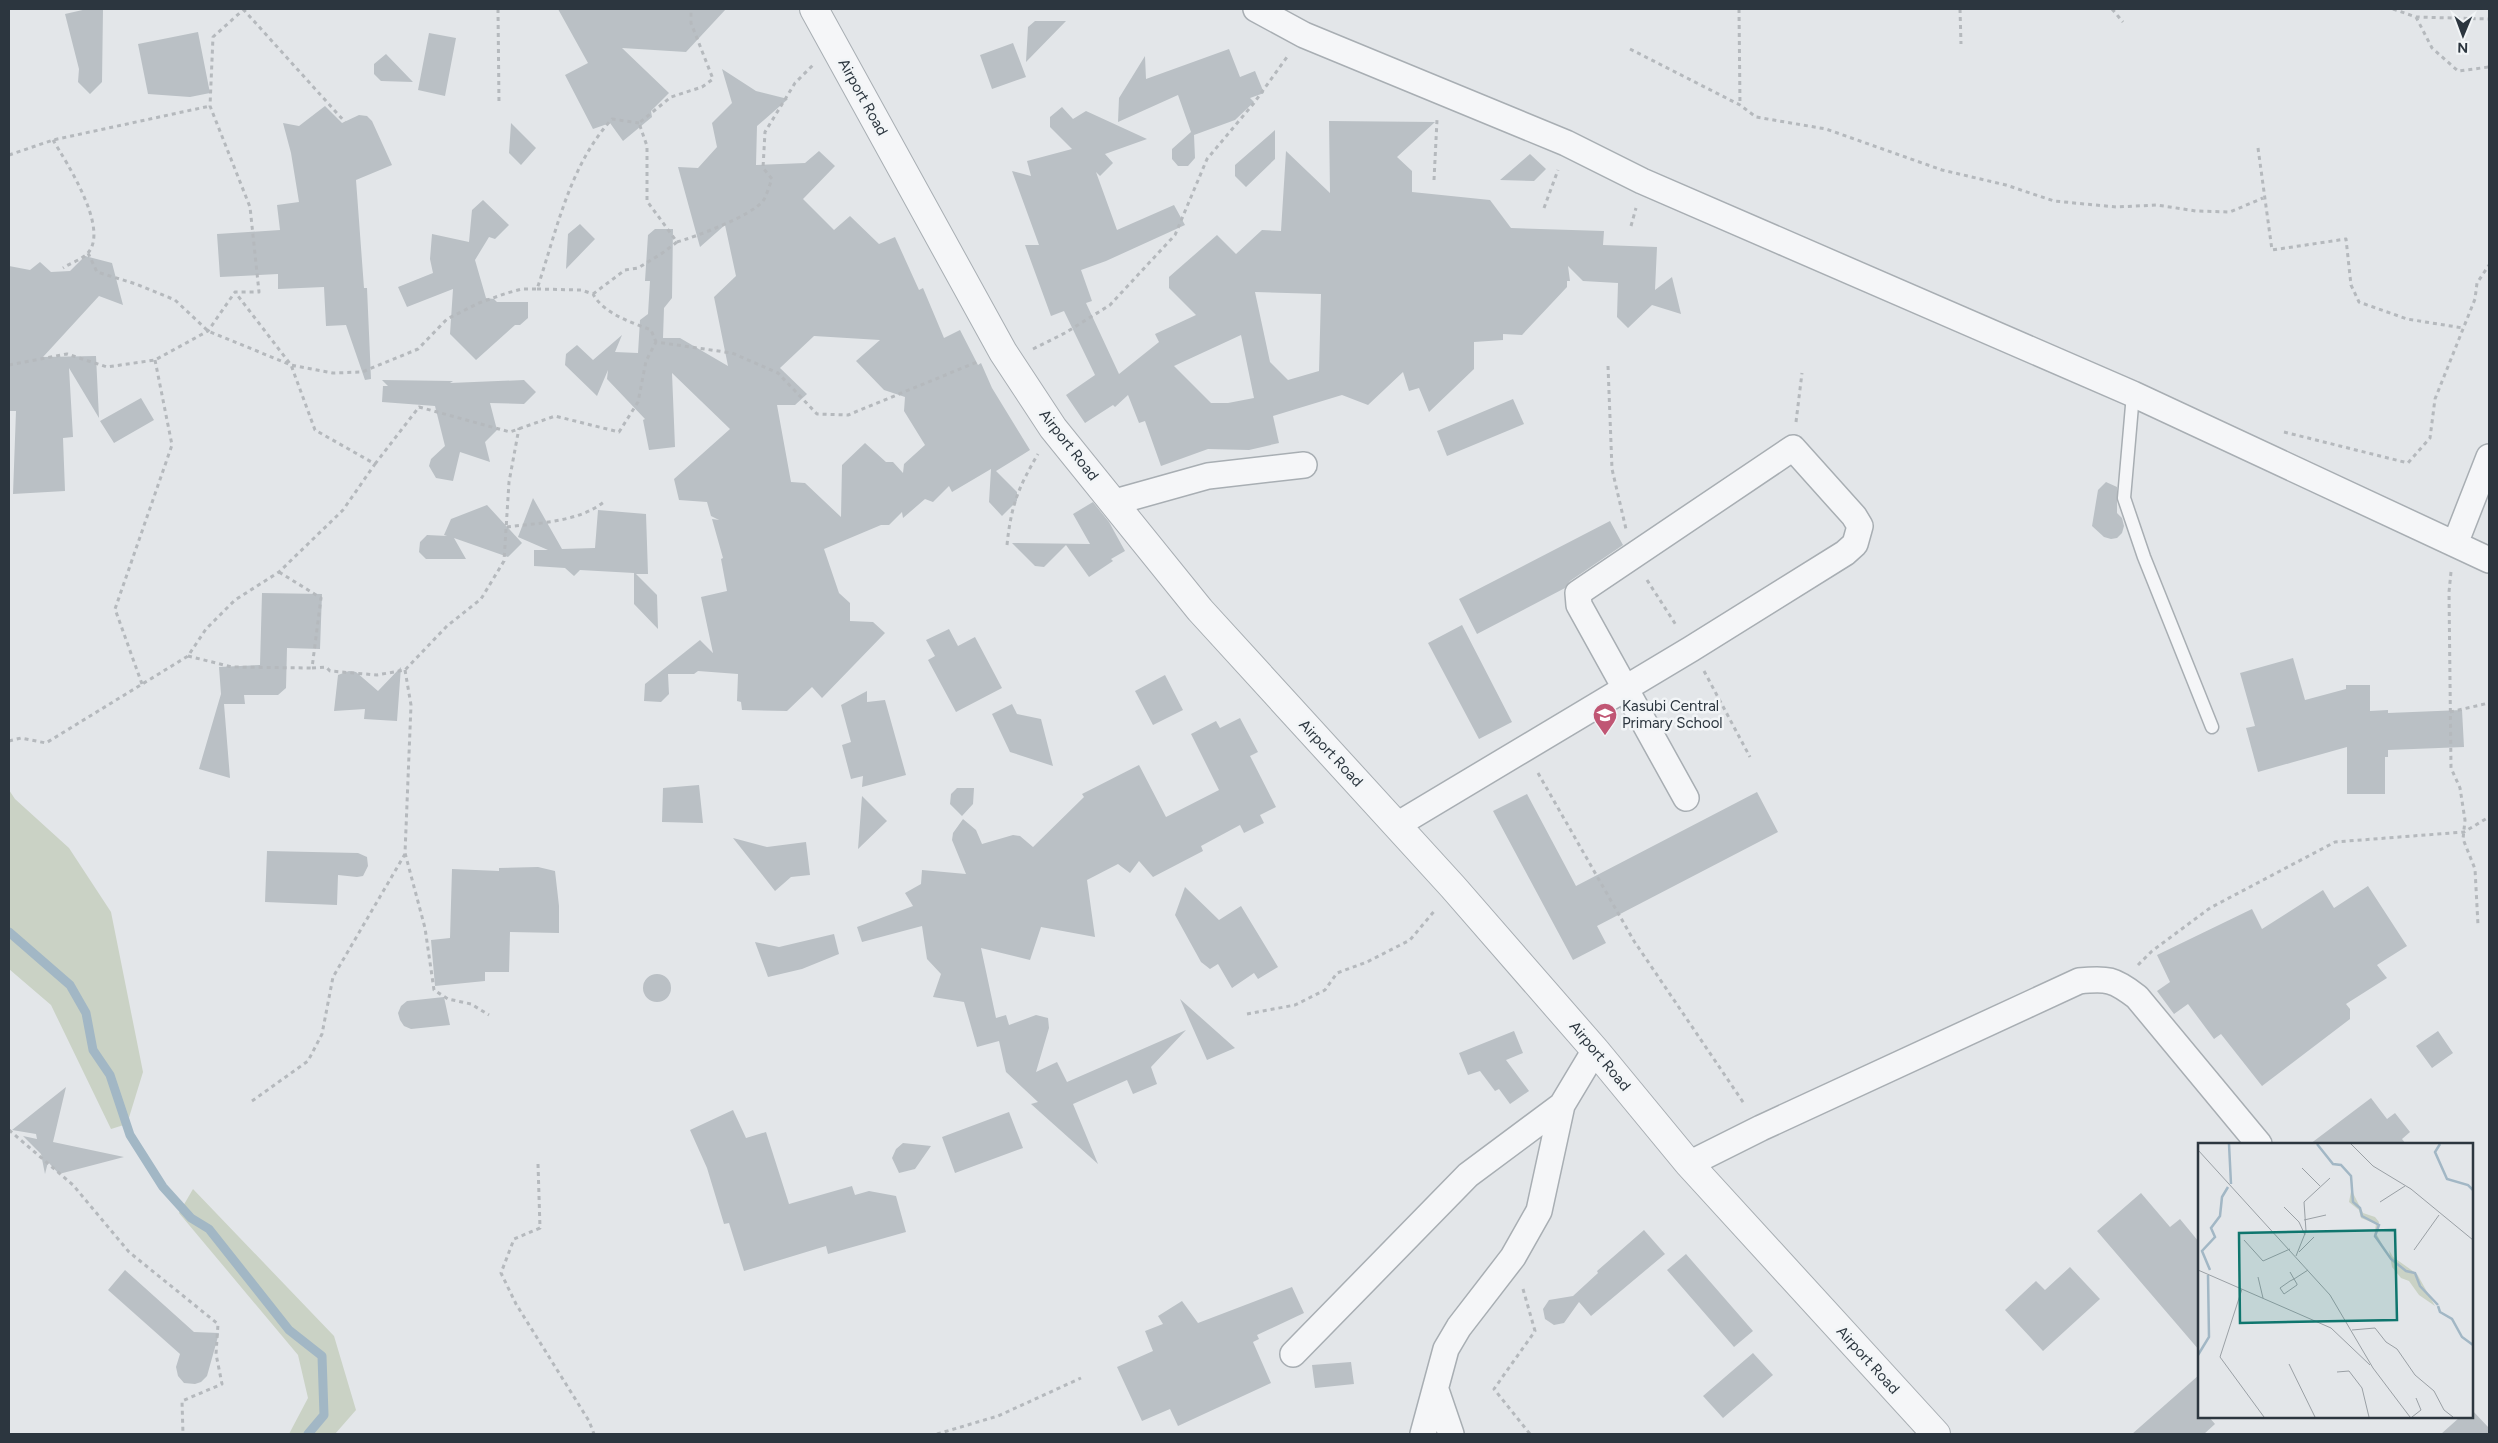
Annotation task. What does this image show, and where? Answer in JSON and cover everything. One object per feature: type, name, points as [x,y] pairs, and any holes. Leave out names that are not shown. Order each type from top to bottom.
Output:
[{"type":"street","name":"Airport Road","points":[[814,9],[1006,357],[1053,428],[1115,502],[1200,610],[1453,887],[1595,1050],[1688,1164],[1936,1434]]},
{"type":"street","points":[[1256,9],[1304,34],[1566,142],[1642,181],[2133,394],[2489,560]]},
{"type":"street","points":[[1397,825],[1523,748],[1625,687],[1707,639],[1845,553],[1855,544],[1860,526],[1854,516],[1793,448],[1578,593],[1579,606],[1625,687],[1686,798]]},
{"type":"street","points":[[2455,544],[2489,457]]},
{"type":"street","points":[[1115,502],[1208,476],[1304,465]]},
{"type":"street","points":[[1688,1164],[1761,1128],[2079,981],[2100,979],[2119,983],[2137,997],[2258,1143]]},
{"type":"street","points":[[1423,1434],[1446,1349],[1459,1327],[1513,1257],[1539,1211],[1562,1105],[1595,1050]]},
{"type":"street","points":[[1293,1354],[1468,1176],[1562,1105]]},
{"type":"street","points":[[1436,1390],[1450,1434]]},
{"type":"lane","points":[[2133,394],[2124,498],[2144,557],[2212,727]]},
{"type":"path","points":[[498,9],[499,104]]},
{"type":"path","points":[[639,124],[671,97],[702,87],[713,79],[691,23],[691,9]]},
{"type":"path","points":[[1739,9],[1740,105]]},
{"type":"path","points":[[1960,9],[1960,44]]},
{"type":"path","points":[[2112,9],[2123,22]]},
{"type":"path","points":[[2393,9],[2416,16],[2489,19]]},
{"type":"path","points":[[235,292],[259,292],[250,207],[210,106],[213,37],[243,10],[345,122]]},
{"type":"path","points":[[2416,16],[2432,48],[2458,71],[2489,67]]},
{"type":"path","points":[[656,342],[732,353],[778,373],[817,414],[830,416],[848,415],[1006,357],[1065,333],[1110,305],[1175,235],[1207,159],[1254,103],[1304,34]]},
{"type":"path","points":[[593,294],[625,270],[638,268],[676,242],[699,236],[752,209],[763,201],[772,179],[763,168],[765,132],[795,83],[834,44]]},
{"type":"path","points":[[1630,50],[1740,105],[1756,117],[1826,129],[1942,170],[2006,185],[2054,201],[2116,208],[2157,205],[2196,211],[2230,212],[2264,198]]},
{"type":"path","points":[[1434,180],[1438,89]]},
{"type":"path","points":[[9,155],[53,140],[210,106]]},
{"type":"path","points":[[537,289],[572,180],[598,134],[612,119],[639,124]]},
{"type":"path","points":[[639,124],[647,146],[647,201],[676,242]]},
{"type":"path","points":[[53,140],[78,182],[92,218],[93,240],[88,253],[63,268]]},
{"type":"path","points":[[1544,208],[1552,190],[1566,142]]},
{"type":"path","points":[[2258,148],[2272,250],[2346,239],[2351,285],[2359,302],[2407,319],[2463,328]]},
{"type":"path","points":[[9,741],[21,738],[46,743],[188,656],[206,629],[235,600],[279,572],[343,510],[375,464],[419,407],[510,432],[555,416],[618,432],[638,402],[646,362],[656,342],[651,330],[617,316],[596,301],[593,294],[581,290],[522,289],[479,303],[447,319],[418,349],[362,372],[334,373],[291,366],[208,330],[175,300],[136,284],[97,272],[88,253]]},
{"type":"path","points":[[2275,430],[2408,463],[2430,438],[2435,400],[2475,299],[2477,283],[2489,265]]},
{"type":"path","points":[[9,365],[67,354],[107,367],[156,360],[208,330],[235,292]]},
{"type":"path","points":[[235,292],[291,366],[315,430],[375,464]]},
{"type":"path","points":[[142,684],[115,608],[172,445],[156,360]]},
{"type":"path","points":[[1608,366],[1612,469],[1632,556]]},
{"type":"path","points":[[1793,448],[1802,373]]},
{"type":"path","points":[[188,656],[232,667],[326,667],[330,671],[378,675],[405,670],[447,626],[481,599],[504,561],[509,482],[520,427]]},
{"type":"path","points":[[1007,546],[1011,512],[1023,480],[1053,428]]},
{"type":"path","points":[[506,526],[543,523],[594,511],[605,501]]},
{"type":"path","points":[[2455,544],[2449,592],[2451,768],[2460,788],[2466,820],[2463,839],[2475,869],[2478,925]]},
{"type":"path","points":[[279,572],[321,598],[312,668]]},
{"type":"path","points":[[405,670],[411,705],[405,854],[425,928],[434,990],[448,999],[471,1004],[489,1015]]},
{"type":"path","points":[[2450,712],[2489,703]]},
{"type":"path","points":[[1523,748],[1634,941],[1761,1128]]},
{"type":"path","points":[[2119,983],[2152,951],[2210,908],[2335,842],[2464,832],[2489,817]]},
{"type":"path","points":[[252,1101],[308,1060],[322,1034],[333,977],[405,854]]},
{"type":"path","points":[[1247,1014],[1295,1005],[1325,990],[1337,973],[1367,962],[1410,940],[1453,887]]},
{"type":"path","points":[[9,1130],[73,1185],[129,1252],[218,1324],[216,1354],[222,1384],[182,1401],[183,1434]]},
{"type":"path","points":[[538,1164],[540,1228],[514,1239],[501,1273],[516,1304],[589,1421],[594,1434]]},
{"type":"path","points":[[1513,1257],[1535,1331],[1494,1389],[1530,1434]]},
{"type":"path","points":[[938,1434],[998,1416],[1081,1378]]},
{"type":"shaded area","points":[[9,790],[15,799],[69,848],[111,912],[143,1072],[127,1124],[111,1129],[51,1005],[9,969]]},
{"type":"shaded area","points":[[193,1189],[334,1336],[356,1410],[335,1434],[289,1434],[308,1398],[298,1355],[179,1213]]},
{"type":"building","points":[[87,9],[103,9],[102,82],[90,94],[78,82],[79,69],[65,14]]},
{"type":"building","points":[[558,9],[726,9],[686,52],[622,48],[669,93],[651,111],[652,117],[623,141],[610,123],[593,129],[565,75],[588,63]]},
{"type":"building","points":[[1035,21],[1066,21],[1026,62],[1028,27]]},
{"type":"building","points":[[198,32],[210,93],[190,97],[148,94],[138,44]]},
{"type":"building","points":[[429,33],[456,38],[445,96],[418,90]]},
{"type":"building","points":[[1013,43],[1026,77],[992,89],[980,55]]},
{"type":"building","points":[[1229,49],[1240,77],[1255,71],[1264,93],[1250,98],[1254,102],[1235,120],[1194,135],[1195,158],[1188,166],[1178,166],[1172,159],[1172,149],[1191,132],[1178,95],[1118,122],[1119,98],[1145,56],[1146,79]]},
{"type":"building","points":[[386,54],[413,82],[381,81],[374,74],[374,64]]},
{"type":"building","points":[[722,69],[756,91],[788,99],[757,126],[756,165],[805,163],[819,151],[835,166],[803,199],[834,230],[850,216],[879,244],[895,237],[919,290],[923,288],[944,338],[960,330],[978,365],[981,363],[992,388],[1030,450],[996,471],[1017,492],[1017,501],[1002,516],[989,502],[991,469],[952,492],[949,486],[933,502],[925,499],[903,518],[902,512],[889,525],[881,525],[824,549],[839,593],[850,603],[850,621],[873,622],[885,633],[822,698],[812,687],[787,711],[742,710],[741,702],[737,701],[738,674],[698,671],[694,674],[668,674],[669,694],[661,702],[644,701],[645,684],[700,640],[713,653],[701,597],[727,591],[721,559],[723,558],[712,519],[719,520],[711,516],[707,502],[679,500],[674,479],[730,429],[672,373],[675,447],[649,450],[643,420],[645,419],[607,379],[608,370],[597,396],[565,365],[566,354],[577,345],[593,360],[622,335],[615,352],[638,353],[640,320],[648,314],[650,281],[645,281],[648,235],[655,229],[673,229],[672,298],[664,308],[663,338],[680,338],[728,366],[714,297],[736,276],[725,225],[700,247],[678,167],[698,168],[717,147],[712,123],[732,103]],"holes":[[[814,336],[880,340],[856,361],[884,390],[905,397],[904,411],[925,445],[904,464],[903,473],[893,462],[886,462],[865,443],[842,465],[841,517],[805,483],[791,482],[777,405],[795,405],[807,394],[780,368]]]},
{"type":"building","points":[[325,106],[342,123],[359,115],[367,116],[372,121],[392,165],[356,180],[364,288],[367,288],[371,379],[365,380],[346,325],[326,326],[324,287],[278,289],[278,274],[220,277],[217,234],[280,230],[277,205],[299,202],[291,153],[283,123],[299,126]]},
{"type":"building","points":[[1062,107],[1073,119],[1086,111],[1147,139],[1105,154],[1113,163],[1100,176],[1096,172],[1117,230],[1174,205],[1185,225],[1106,261],[1081,270],[1092,301],[1086,303],[1119,374],[1159,342],[1155,334],[1196,315],[1169,288],[1169,277],[1217,235],[1236,254],[1262,230],[1281,231],[1286,151],[1330,193],[1329,121],[1435,122],[1397,157],[1412,171],[1412,192],[1490,200],[1511,228],[1604,231],[1603,245],[1657,247],[1655,290],[1672,277],[1681,314],[1652,305],[1628,328],[1617,317],[1618,283],[1583,281],[1568,266],[1570,281],[1567,281],[1567,287],[1522,335],[1503,334],[1503,340],[1474,342],[1474,369],[1429,412],[1419,388],[1409,391],[1403,372],[1368,405],[1342,395],[1273,416],[1279,443],[1249,450],[1208,449],[1161,466],[1145,421],[1139,423],[1128,395],[1115,407],[1113,405],[1085,423],[1066,395],[1095,375],[1064,311],[1051,316],[1025,245],[1039,245],[1012,171],[1031,176],[1027,161],[1072,149],[1050,127],[1050,117]],"holes":[[[1255,292],[1321,294],[1319,371],[1288,380],[1270,362]],[[1241,335],[1254,398],[1228,403],[1211,403],[1174,366]]]},
{"type":"building","points":[[511,123],[536,148],[521,165],[509,153]]},
{"type":"building","points":[[1275,130],[1275,159],[1246,187],[1235,176],[1235,165]]},
{"type":"building","points":[[1530,154],[1546,169],[1534,181],[1500,180]]},
{"type":"building","points":[[483,200],[509,225],[495,239],[489,237],[475,260],[486,298],[494,299],[497,302],[528,302],[528,318],[520,325],[515,325],[476,360],[450,334],[453,289],[407,307],[398,287],[433,273],[430,259],[432,234],[469,242],[472,210]]},
{"type":"building","points":[[580,224],[595,239],[566,269],[568,234]]},
{"type":"building","points":[[85,256],[112,263],[123,305],[99,296],[43,357],[96,356],[99,418],[69,368],[73,437],[63,438],[65,491],[13,494],[16,411],[9,411],[9,266],[30,270],[40,262],[51,272],[70,271]]},
{"type":"building","points":[[382,380],[453,381],[450,383],[524,380],[536,392],[524,404],[490,403],[497,430],[485,442],[490,462],[460,452],[453,481],[436,478],[429,466],[431,459],[445,446],[435,406],[382,402],[383,386],[388,386]]},
{"type":"building","points":[[141,398],[154,420],[114,443],[100,421]]},
{"type":"building","points":[[1513,399],[1524,424],[1447,456],[1437,431]]},
{"type":"building","points":[[2106,482],[2117,487],[2117,513],[2122,518],[2124,526],[2122,533],[2117,538],[2111,539],[2104,537],[2092,526],[2098,490]]},
{"type":"building","points":[[533,498],[562,549],[595,548],[598,510],[646,514],[648,574],[636,574],[657,595],[658,629],[634,604],[634,573],[580,570],[574,576],[565,568],[534,566],[534,550],[548,550],[518,537]]},
{"type":"building","points":[[1093,502],[1109,522],[1125,551],[1111,559],[1113,561],[1089,577],[1066,545],[1044,567],[1035,566],[1012,543],[1090,544],[1073,514]]},
{"type":"building","points":[[487,505],[522,543],[508,557],[454,538],[466,559],[426,559],[419,552],[420,542],[427,535],[447,536],[444,535],[451,519]]},
{"type":"building","points":[[1610,521],[1623,545],[1570,581],[1565,588],[1477,634],[1459,599]]},
{"type":"building","points":[[262,593],[322,594],[320,649],[287,648],[286,688],[278,695],[244,695],[245,704],[224,704],[230,778],[199,769],[221,694],[219,667],[260,665]]},
{"type":"building","points":[[1462,625],[1512,722],[1479,739],[1428,643]]},
{"type":"building","points":[[949,629],[958,646],[975,637],[1002,688],[956,712],[928,660],[935,656],[926,640]]},
{"type":"building","points":[[2293,658],[2305,700],[2346,689],[2346,685],[2370,685],[2370,711],[2388,710],[2388,713],[2462,710],[2464,747],[2388,750],[2388,757],[2385,757],[2385,794],[2347,794],[2347,747],[2258,772],[2246,728],[2255,726],[2240,673]]},
{"type":"building","points":[[401,667],[397,721],[364,719],[365,709],[334,711],[338,675],[349,671],[356,672],[378,691]]},
{"type":"building","points":[[1165,675],[1183,710],[1153,725],[1135,691]]},
{"type":"building","points":[[867,691],[867,702],[885,700],[906,775],[862,787],[863,776],[851,779],[842,745],[851,742],[841,705]]},
{"type":"building","points":[[1012,704],[1017,714],[1041,719],[1053,766],[1010,752],[992,714]]},
{"type":"building","points":[[1240,718],[1258,752],[1250,756],[1276,807],[1260,815],[1264,823],[1244,833],[1240,825],[1201,846],[1203,851],[1153,877],[1139,861],[1130,873],[1118,864],[1087,880],[1095,937],[1041,927],[1030,960],[981,948],[996,1018],[1006,1015],[1009,1025],[1036,1015],[1048,1018],[1049,1028],[1036,1072],[1057,1062],[1067,1082],[1186,1030],[1151,1067],[1157,1084],[1133,1094],[1127,1080],[1073,1104],[1098,1164],[1031,1104],[1038,1102],[1006,1072],[999,1041],[977,1047],[964,1002],[933,997],[941,974],[927,959],[922,926],[862,942],[857,927],[913,906],[905,893],[921,884],[922,870],[966,874],[952,840],[953,833],[963,819],[976,830],[982,844],[1013,835],[1020,836],[1033,847],[1084,797],[1082,794],[1139,765],[1166,817],[1219,790],[1191,734],[1216,721],[1220,728]]},
{"type":"building","points":[[699,785],[703,823],[662,822],[663,788]]},
{"type":"building","points":[[957,788],[974,788],[973,804],[962,816],[950,804],[951,794]]},
{"type":"building","points":[[1757,792],[1778,832],[1597,926],[1606,943],[1573,960],[1493,811],[1527,794],[1576,886]]},
{"type":"building","points":[[862,796],[887,821],[858,849]]},
{"type":"building","points":[[733,838],[767,847],[806,842],[810,875],[791,877],[775,891]]},
{"type":"building","points":[[267,851],[358,853],[367,857],[368,866],[363,876],[338,875],[337,905],[265,902]]},
{"type":"building","points":[[538,867],[555,871],[559,906],[559,933],[510,932],[509,972],[485,972],[485,981],[435,986],[431,940],[450,938],[452,869],[499,871],[499,868]]},
{"type":"building","points":[[2368,886],[2407,946],[2377,965],[2387,978],[2346,1004],[2350,1009],[2350,1019],[2262,1086],[2221,1034],[2214,1039],[2188,1004],[2174,1014],[2157,991],[2170,982],[2157,955],[2252,909],[2262,929],[2323,890],[2334,908]]},
{"type":"building","points":[[1185,887],[1219,920],[1241,906],[1278,967],[1258,979],[1254,973],[1232,988],[1218,964],[1210,969],[1201,962],[1175,915]]},
{"type":"building","points":[[834,934],[839,954],[802,969],[768,977],[755,942],[779,947]]},
{"type":"building","points":[[657,974],[667,978],[671,988],[667,998],[657,1002],[647,998],[643,988],[647,978]]},
{"type":"building","points":[[444,997],[450,1025],[411,1029],[404,1026],[400,1020],[398,1013],[401,1006],[407,1001]]},
{"type":"building","points":[[1180,999],[1235,1048],[1207,1060]]},
{"type":"building","points":[[1514,1031],[1523,1053],[1506,1060],[1529,1091],[1510,1104],[1499,1089],[1495,1091],[1480,1071],[1468,1075],[1459,1053]]},
{"type":"building","points":[[2438,1031],[2453,1053],[2432,1068],[2416,1046]]},
{"type":"building","points":[[66,1087],[53,1142],[124,1157],[59,1174],[48,1162],[45,1174],[41,1154],[23,1136],[37,1139],[36,1134],[12,1130]]},
{"type":"building","points":[[2371,1098],[2387,1119],[2395,1113],[2410,1132],[2402,1139],[2405,1143],[2311,1143]]},
{"type":"building","points":[[733,1110],[746,1138],[766,1132],[789,1204],[852,1186],[855,1195],[869,1191],[896,1196],[906,1232],[828,1254],[826,1246],[744,1271],[729,1223],[724,1224],[707,1168],[690,1130]]},
{"type":"building","points":[[1009,1112],[1023,1148],[955,1173],[942,1137]]},
{"type":"building","points":[[903,1143],[931,1146],[915,1169],[899,1173],[892,1158],[896,1149]]},
{"type":"building","points":[[2141,1193],[2170,1227],[2180,1219],[2198,1241],[2198,1349],[2097,1231]]},
{"type":"building","points":[[1644,1230],[1665,1254],[1591,1316],[1579,1302],[1564,1323],[1554,1325],[1545,1319],[1543,1309],[1549,1300],[1573,1296],[1598,1273],[1597,1271]]},
{"type":"building","points":[[1686,1254],[1753,1331],[1734,1347],[1667,1270]]},
{"type":"building","points":[[2070,1267],[2100,1299],[2043,1351],[2005,1310],[2036,1281],[2045,1290]]},
{"type":"building","points":[[125,1270],[194,1332],[219,1333],[207,1376],[201,1382],[195,1384],[184,1383],[178,1376],[176,1367],[180,1354],[108,1290]]},
{"type":"building","points":[[1292,1287],[1304,1313],[1257,1335],[1259,1339],[1253,1342],[1271,1383],[1178,1426],[1170,1409],[1142,1421],[1117,1367],[1153,1351],[1145,1331],[1163,1324],[1158,1316],[1182,1301],[1198,1323]]},
{"type":"building","points":[[1753,1353],[1773,1375],[1723,1418],[1703,1396]]},
{"type":"building","points":[[1351,1362],[1354,1384],[1315,1388],[1312,1365]]},
{"type":"building","points":[[2198,1376],[2198,1418],[2210,1418],[2215,1424],[2204,1434],[2132,1434]]},
{"type":"building","points":[[2473,1411],[2489,1428],[2489,1434],[2441,1434],[2459,1418],[2473,1418]]},
{"type":"waterway","points":[[9,932],[70,985],[86,1013],[93,1050],[110,1075],[130,1135],[163,1187],[191,1218],[209,1229],[289,1330],[322,1356],[324,1415],[308,1434]]},
{"type":"place","name":"Kasubi Central Primary School","points":[[1605,736]]}]
